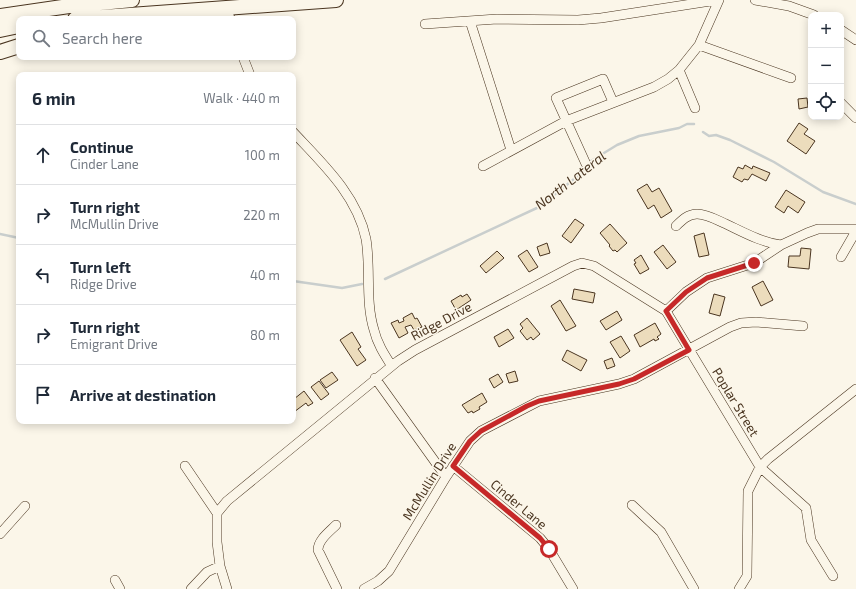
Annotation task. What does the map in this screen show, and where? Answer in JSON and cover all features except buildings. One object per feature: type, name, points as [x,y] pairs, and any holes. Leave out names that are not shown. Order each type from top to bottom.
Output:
[{"type":"highway","points":[[0,16],[69,6],[132,0]]},
{"type":"highway","points":[[117,16],[336,0]]},
{"type":"highway","points":[[244,16],[281,10],[320,1]]},
{"type":"highway","points":[[0,30],[16,27]]},
{"type":"highway","points":[[0,52],[16,47]]},
{"type":"street","points":[[425,24],[524,19],[578,20],[601,18],[718,0]]},
{"type":"street","points":[[483,166],[566,121],[654,87],[679,70],[699,45],[718,0]]},
{"type":"street","points":[[755,0],[789,6],[808,13]]},
{"type":"street","points":[[470,21],[511,150]]},
{"type":"street","points":[[844,32],[856,40]]},
{"type":"street","points":[[699,45],[791,78]]},
{"type":"street","points":[[244,60],[249,72]]},
{"type":"street","points":[[679,70],[695,108]]},
{"type":"street","points":[[586,164],[556,98],[603,79],[613,102]]},
{"type":"street","points":[[844,106],[856,118]]},
{"type":"street","points":[[296,135],[333,174],[350,200],[361,223],[366,238],[370,307],[374,330],[379,344],[391,365]]},
{"type":"street","points":[[676,226],[683,219],[689,216],[697,214],[703,215],[767,243],[781,245]]},
{"type":"street","points":[[666,311],[686,292],[707,278],[754,263],[781,245],[818,229],[856,230],[841,256]]},
{"type":"street","name":"Ridge Drive","points":[[217,513],[227,501],[391,365],[422,346],[573,266],[582,264],[594,266],[666,311],[689,350]]},
{"type":"street","name":"McMullin Drive","points":[[364,589],[389,571],[453,466],[470,441],[481,431],[539,401],[619,384],[634,379],[741,322],[803,326]]},
{"type":"street","name":"Poplar Street","points":[[689,350],[760,467],[806,508],[811,540],[833,576]]},
{"type":"street","points":[[375,378],[446,477]]},
{"type":"street","points":[[739,589],[747,576],[748,490],[760,467],[768,458],[856,389]]},
{"type":"street","points":[[185,466],[217,513],[217,542],[220,566],[227,589]]},
{"type":"street","name":"Cinder Lane","points":[[453,466],[540,538],[549,549],[573,589]]},
{"type":"street","points":[[632,505],[661,532],[694,589]]},
{"type":"street","points":[[0,532],[25,506]]},
{"type":"street","points":[[336,525],[321,540],[318,550],[337,589]]},
{"type":"street","points":[[191,589],[207,572],[220,566]]},
{"type":"street","points":[[115,580],[120,589]]},
{"type":"waterway","name":"North Lateral","points":[[385,279],[539,207],[579,175],[591,161],[617,145],[639,136],[679,128],[687,124],[694,124]]},
{"type":"waterway","name":"North Lateral","points":[[703,132],[709,136],[716,135],[730,140],[774,162],[823,192],[856,204]]},
{"type":"waterway","name":"North Lateral","points":[[0,234],[16,237]]},
{"type":"waterway","name":"North Lateral","points":[[296,281],[342,288],[362,284]]},
{"type":"route","points":[[549,549],[540,538],[453,466],[470,441],[481,431],[539,401],[619,384],[634,379],[689,350],[666,311],[686,292],[707,278],[744,268],[754,263]]}]
